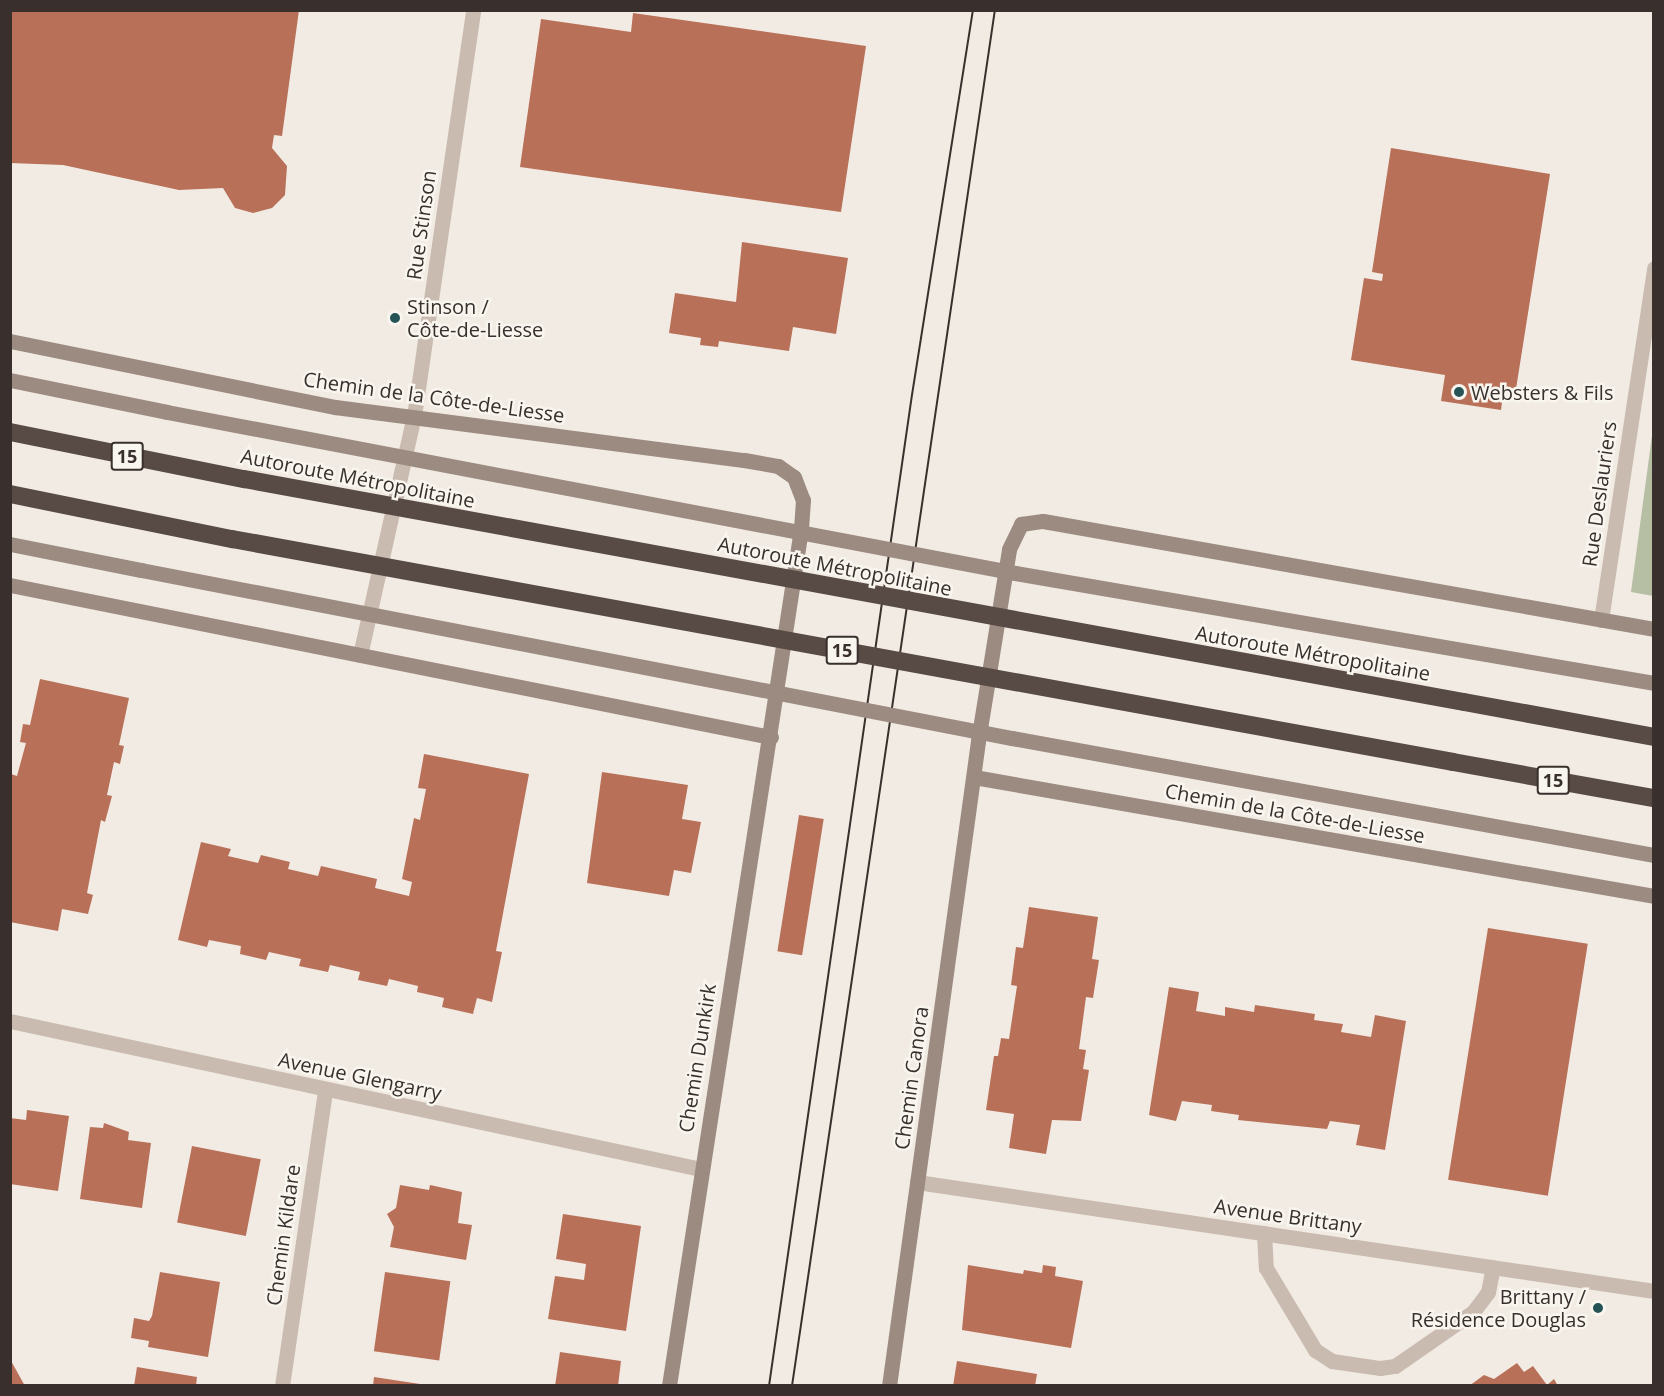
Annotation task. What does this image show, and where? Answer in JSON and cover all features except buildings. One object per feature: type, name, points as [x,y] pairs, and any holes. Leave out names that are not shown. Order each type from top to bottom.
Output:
[{"type":"highway","name":"Autoroute Métropolitaine","points":[[10,432],[244,479],[1653,737]]},
{"type":"highway","name":"15","points":[[10,494],[232,539],[1653,798]]},
{"type":"street","name":"Rue Stinson","points":[[360,655],[414,416],[473,10]]},
{"type":"street","name":"Rue Deslauriers","points":[[1601,620],[1653,268]]},
{"type":"street","name":"Chemin de la Côte-de-Liesse","points":[[10,341],[335,407],[744,460],[787,470],[799,487],[802,514],[771,737]]},
{"type":"street","points":[[10,381],[613,499],[1653,683]]},
{"type":"street","points":[[974,777],[1009,549],[1014,532],[1028,521],[1653,629]]},
{"type":"street","name":"Chemin de la Côte-de-Liesse","points":[[10,543],[1012,738],[1653,855]]},
{"type":"street","points":[[10,585],[771,737]]},
{"type":"street","name":"Chemin Dunkirk","points":[[669,1386],[701,1169],[771,737]]},
{"type":"street","name":"Chemin de la Côte-de-Liesse","points":[[974,777],[1653,896]]},
{"type":"street","name":"Chemin Canora","points":[[889,1386],[974,777]]},
{"type":"street","name":"Avenue Glengarry","points":[[10,1021],[325,1091],[701,1169]]},
{"type":"street","name":"Chemin Kildare","points":[[282,1386],[325,1091]]},
{"type":"street","name":"Avenue Brittany","points":[[917,1182],[1653,1291]]},
{"type":"street","points":[[1264,1233],[1266,1268],[1315,1350],[1332,1361],[1380,1368],[1395,1365],[1473,1312],[1488,1292],[1493,1267]]},
{"type":"green space","points":[[1653,428],[1653,596],[1631,592]]},
{"type":"tram line","points":[[769,1386],[912,395],[973,10]]},
{"type":"tram line","points":[[792,1386],[995,10]]},
{"type":"place","name":"Stinson / Côte-de-Liesse","points":[[395,318]]},
{"type":"place","name":"Websters & Fils","points":[[1459,392]]},
{"type":"place","name":"Brittany / Résidence Douglas","points":[[1598,1308]]}]
